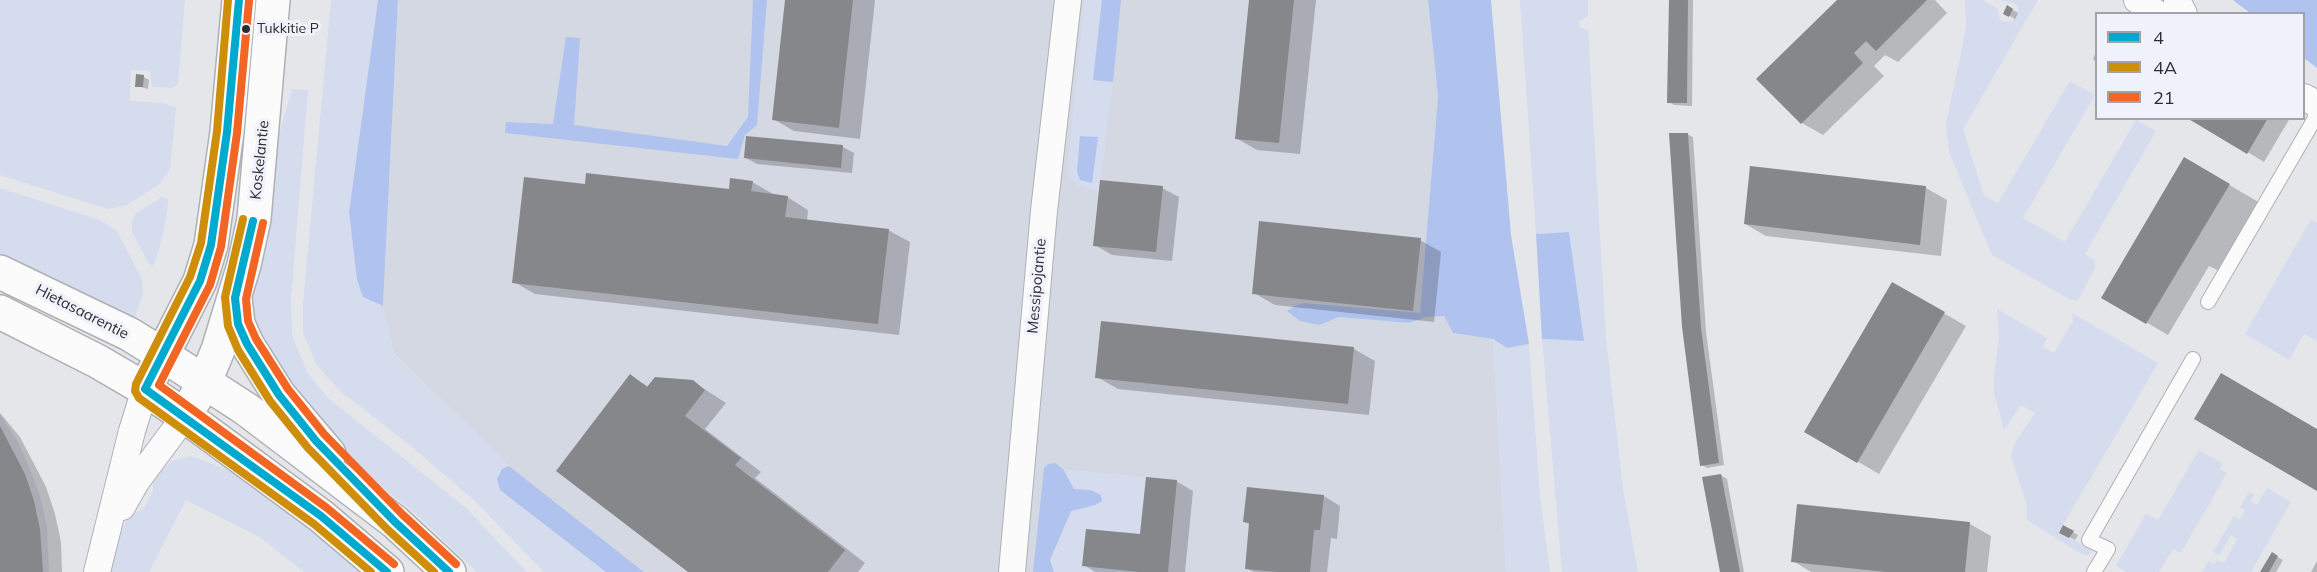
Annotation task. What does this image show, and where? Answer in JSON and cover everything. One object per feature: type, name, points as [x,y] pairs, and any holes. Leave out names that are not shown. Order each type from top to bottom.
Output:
[{"type":"main road","points":[[145,389],[200,281],[211,245],[227,132],[239,0]]},
{"type":"main road","name":"Koskelantie","points":[[185,416],[205,381],[218,350],[244,266],[254,219],[273,0]]},
{"type":"main road","name":"Hietasaarentie","points":[[0,273],[129,334],[205,381],[246,408],[394,522]]},
{"type":"main road","points":[[235,298],[238,324],[247,344],[279,395],[316,441],[394,522],[450,572]]},
{"type":"main road","points":[[0,312],[145,389],[321,516],[387,572]]},
{"type":"street","name":"Messipojantie","points":[[1012,572],[1041,245],[1068,0]]},
{"type":"street","points":[[2137,0],[2155,12]]},
{"type":"street","points":[[97,572],[132,431],[145,389]]},
{"type":"street","points":[[107,533],[136,483],[185,416]]},
{"type":"lane","points":[[2208,302],[2314,120],[2317,105]]},
{"type":"lane","points":[[2094,572],[2108,549],[2089,540],[2193,359]]},
{"type":"shaded area","points":[[0,0],[185,0],[178,84],[172,88],[152,87],[150,71],[131,70],[130,101],[163,103],[176,108],[170,169],[160,184],[126,205],[108,209],[0,175]]},
{"type":"shaded area","points":[[331,0],[378,0],[349,212],[357,280],[363,297],[383,306],[394,355],[509,466],[502,469],[500,490],[606,572],[544,572],[475,501],[412,447],[338,389],[317,365],[303,333],[303,303]]},
{"type":"shaded area","points":[[378,0],[398,0],[383,306],[363,297],[357,280],[349,212]]},
{"type":"shaded area","points":[[398,0],[1428,0],[1438,97],[1420,314],[1305,303],[1320,325],[1339,317],[1409,323],[1427,317],[1444,316],[1453,333],[1493,339],[1506,572],[644,572],[509,466],[394,354],[383,306]]},
{"type":"shaded area","points":[[753,0],[767,0],[757,125],[745,135],[738,159],[505,133],[506,122],[553,124],[566,37],[580,38],[574,125],[727,146],[748,117]]},
{"type":"shaded area","points":[[1084,0],[1102,0],[1094,79],[1113,82],[1099,192],[1079,186],[1067,176]]},
{"type":"shaded area","points":[[1102,0],[1121,0],[1113,82],[1093,80]]},
{"type":"shaded area","points":[[1428,0],[1491,0],[1511,235],[1529,344],[1507,348],[1493,339],[1453,333],[1444,316],[1427,317],[1409,323],[1339,317],[1320,325],[1300,321],[1287,311],[1305,303],[1420,313],[1438,97]]},
{"type":"shaded area","points":[[1520,0],[1588,0],[1588,16],[1579,22],[1580,28],[1588,30],[1606,338],[1623,489],[1638,572],[1562,572],[1542,339],[1583,341],[1569,232],[1536,234]]},
{"type":"shaded area","points":[[1965,0],[1983,0],[1997,8],[2000,20],[2006,22],[2012,21],[2019,8],[2014,3],[2000,0],[2038,0],[1963,129],[1984,196],[1998,203],[2070,81],[2095,95],[2023,218],[2065,242],[2136,120],[2156,131],[2085,254],[2094,260],[2095,268],[2078,300],[2071,300],[1992,255],[1949,152],[1946,124],[1966,28]]},
{"type":"shaded area","points":[[2233,0],[2317,0],[2317,68],[2305,59],[2305,12],[2249,12]]},
{"type":"shaded area","points":[[292,89],[308,90],[291,299],[292,335],[307,372],[328,398],[466,508],[527,572],[477,572],[417,515],[334,448],[249,324],[251,266],[276,145]]},
{"type":"shaded area","points":[[1080,136],[1098,137],[1092,183],[1080,180],[1077,172]]},
{"type":"shaded area","points":[[0,188],[100,220],[117,231],[142,279],[143,294],[134,319],[0,264]]},
{"type":"shaded area","points":[[162,197],[168,199],[167,212],[161,243],[152,266],[132,232],[132,223],[135,214]]},
{"type":"shaded area","points":[[2311,219],[2317,223],[2317,341],[2304,334],[2289,360],[2245,334]]},
{"type":"shaded area","points":[[1569,232],[1584,341],[1542,339],[1536,234]]},
{"type":"shaded area","points":[[1997,309],[2047,338],[2043,347],[2054,353],[2073,321],[2072,313],[2158,363],[2059,532],[2092,550],[2088,556],[2027,520],[2027,505],[2011,456],[2015,443],[2035,413],[2021,405],[2004,430],[1994,392],[1999,337]]},
{"type":"shaded area","points":[[1493,339],[1507,348],[1529,344],[1540,496],[1550,572],[1506,572]]},
{"type":"shaded area","points":[[0,414],[19,444],[41,499],[47,527],[49,572],[0,572]]},
{"type":"shaded area","points":[[2199,450],[2222,463],[2219,469],[2227,473],[2181,553],[2173,549],[2159,572],[2127,572],[2116,566],[2146,514],[2158,520]]},
{"type":"shaded area","points":[[191,456],[230,471],[260,489],[367,572],[304,572],[258,536],[186,500],[149,572],[108,572],[128,517],[144,508],[153,492],[153,478],[172,461]]},
{"type":"shaded area","points":[[1055,463],[1063,469],[1074,489],[1091,490],[1101,495],[1102,501],[1071,511],[1050,560],[1054,572],[1033,572],[1044,468],[1048,464]]},
{"type":"shaded area","points":[[509,466],[644,572],[606,572],[500,490],[497,479],[502,469]]},
{"type":"shaded area","points":[[1063,469],[1146,477],[1140,534],[1086,529],[1082,566],[1139,572],[1054,572],[1050,560],[1071,511],[1095,505],[1091,490],[1074,489]]},
{"type":"shaded area","points":[[2267,488],[2291,502],[2251,572],[2202,572],[2208,561],[2214,564],[2216,560],[2224,563],[2237,539],[2231,535],[2219,556],[2213,552],[2234,516],[2240,519],[2245,510],[2240,507],[2249,492],[2254,495],[2250,501],[2257,505]]},
{"type":"building","points":[[785,0],[853,0],[839,128],[772,120]]},
{"type":"building","points":[[1249,0],[1294,0],[1279,143],[1235,139]]},
{"type":"building","points":[[1669,0],[1688,0],[1687,103],[1667,103]]},
{"type":"building","points":[[1837,0],[1927,0],[1876,51],[1866,41],[1854,53],[1863,63],[1801,124],[1756,79]]},
{"type":"building","points":[[2007,5],[2013,9],[2009,17],[2003,14]]},
{"type":"building","points":[[136,74],[144,75],[143,87],[135,87]]},
{"type":"building","points":[[2190,120],[2267,120],[2247,154]]},
{"type":"building","points":[[1669,133],[1688,133],[1701,328],[1719,463],[1700,466],[1682,327]]},
{"type":"building","points":[[746,136],[843,145],[841,168],[744,158]]},
{"type":"building","points":[[2184,157],[2230,184],[2146,324],[2101,298]]},
{"type":"building","points":[[1750,166],[1926,186],[1920,245],[1744,224]]},
{"type":"building","points":[[586,173],[729,189],[730,178],[753,181],[751,191],[788,196],[785,217],[889,229],[878,324],[512,283],[524,177],[585,184]]},
{"type":"building","points":[[1100,180],[1163,186],[1156,252],[1093,246]]},
{"type":"building","points":[[1259,221],[1421,238],[1413,311],[1252,294]]},
{"type":"building","points":[[1892,282],[1945,312],[1857,463],[1804,432]]},
{"type":"building","points":[[1101,321],[1354,347],[1348,404],[1095,378]]},
{"type":"building","points":[[2221,373],[2317,429],[2317,491],[2194,419]]},
{"type":"building","points":[[630,374],[647,387],[655,377],[693,380],[705,390],[685,416],[741,458],[735,465],[845,550],[828,572],[688,572],[556,471]]},
{"type":"building","points":[[0,426],[25,474],[34,501],[40,529],[43,572],[0,572]]},
{"type":"building","points":[[1721,474],[1740,572],[1720,572],[1702,477]]},
{"type":"building","points":[[1146,477],[1177,480],[1168,572],[1139,572],[1082,566],[1086,529],[1140,534]]},
{"type":"building","points":[[1247,487],[1324,495],[1320,530],[1314,530],[1310,572],[1245,569],[1249,523],[1243,522]]},
{"type":"building","points":[[1797,504],[1970,522],[1965,572],[1886,572],[1791,562]]},
{"type":"building","points":[[2063,525],[2074,531],[2069,538],[2059,533]]},
{"type":"building","points":[[2272,552],[2278,556],[2269,572],[2260,572]]},
{"type":"transit line","name":"4A","points":[[228,0],[217,131],[201,243],[190,277],[136,384],[135,391],[139,398],[314,524],[371,572]]},
{"type":"transit line","name":"4","points":[[239,0],[227,132],[211,245],[200,281],[145,389],[321,516],[387,572]]},
{"type":"transit line","name":"21","points":[[249,1],[237,133],[221,247],[210,285],[159,385],[327,508],[394,564]]},
{"type":"transit line","name":"4A","points":[[243,219],[225,297],[228,326],[238,350],[270,401],[308,448],[387,529],[434,572]]},
{"type":"transit line","name":"4","points":[[253,221],[235,298],[238,324],[247,344],[279,395],[316,441],[395,522],[449,572]]},
{"type":"transit line","name":"21","points":[[263,223],[246,299],[248,321],[256,339],[288,389],[324,434],[402,514],[456,564]]},
{"type":"place","name":"Tukkitie P","points":[[246,29]]}]
